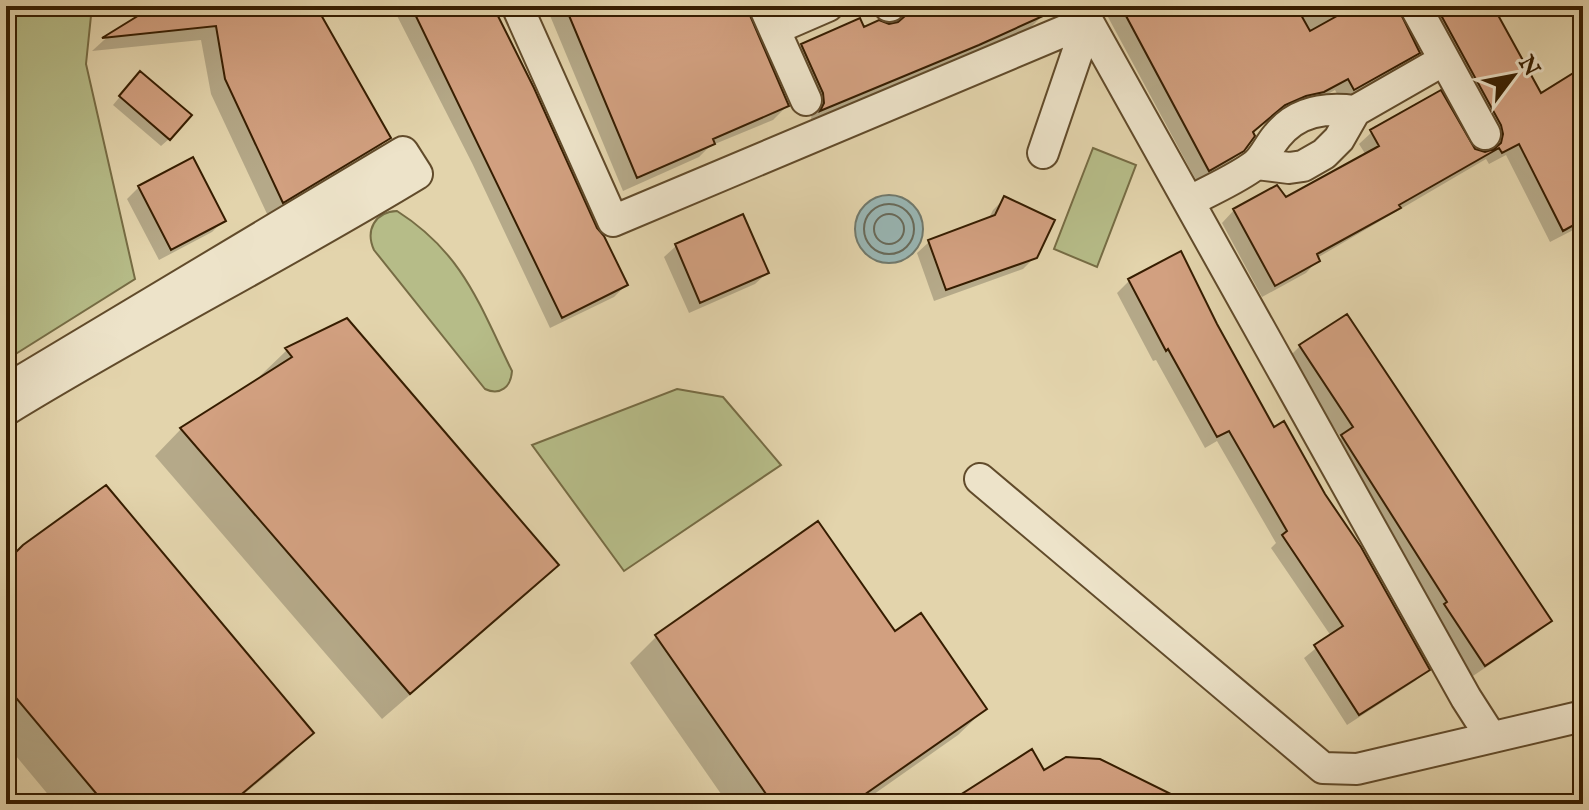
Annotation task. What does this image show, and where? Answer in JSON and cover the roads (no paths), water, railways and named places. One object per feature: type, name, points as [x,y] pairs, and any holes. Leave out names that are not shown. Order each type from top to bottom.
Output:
[{"type":"street","points":[[517,6],[613,221],[1082,10]]},
{"type":"street","points":[[806,100],[770,17],[828,6]]},
{"type":"street","points":[[1415,6],[1485,134]]},
{"type":"street","points":[[1043,153],[1082,10]]},
{"type":"street","points":[[1082,10],[1466,698],[1491,737]]},
{"type":"street","points":[[1257,164],[1289,168],[1303,166],[1324,154],[1339,139],[1355,111],[1444,60]]},
{"type":"street","points":[[1189,202],[1257,164],[1291,122],[1321,110],[1355,111]]},
{"type":"street","points":[[6,390],[410,163],[331,226],[77,366],[6,410]]},
{"type":"street","points":[[980,479],[1323,768],[1357,769],[1583,716]]},
{"type":"water","points":[[889,195],[913,205],[923,229],[913,253],[889,263],[865,253],[855,229],[865,205]]}]
